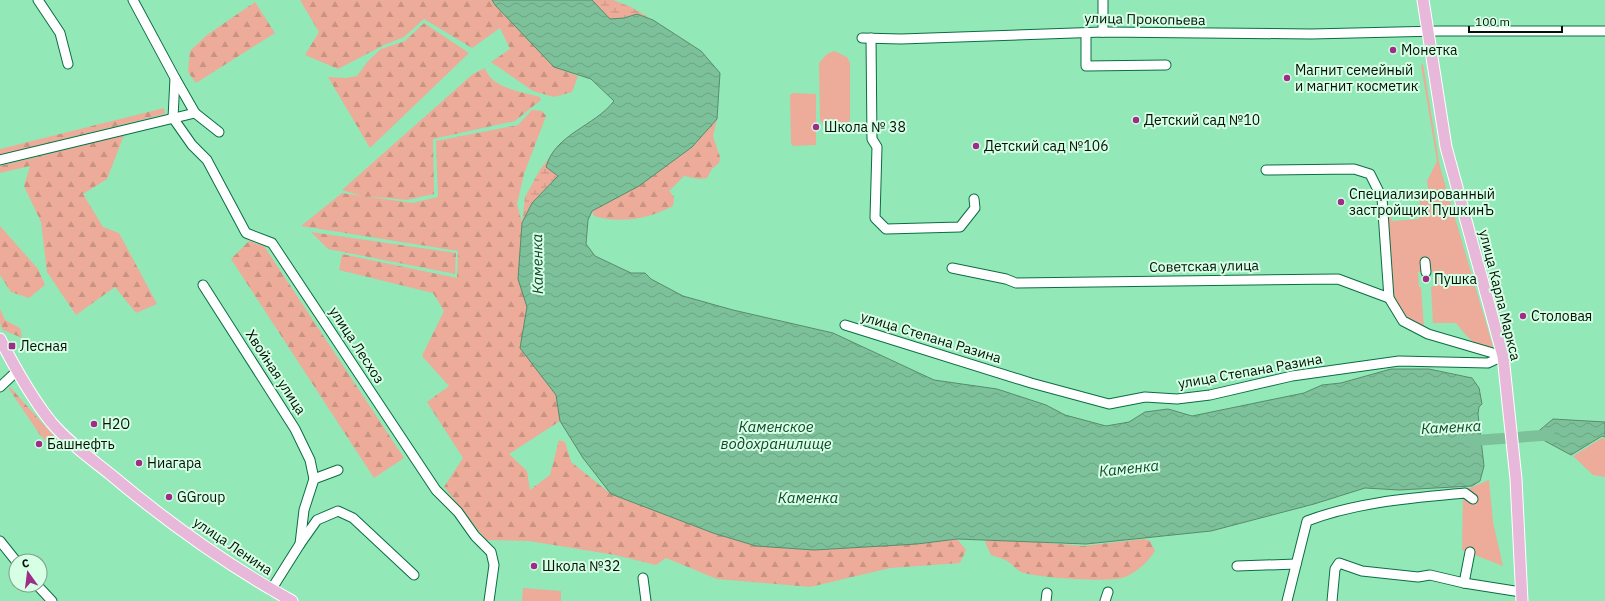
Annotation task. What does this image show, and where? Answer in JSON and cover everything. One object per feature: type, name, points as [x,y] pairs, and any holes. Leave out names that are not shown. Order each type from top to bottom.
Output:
[{"type":"main road","name":"улица Карла Маркса","points":[[1423,0],[1446,147],[1502,356],[1516,479],[1521,597]]},
{"type":"main road","name":"улица Ленина","points":[[0,339],[17,371],[52,422],[86,456],[146,504],[219,557],[271,590],[292,601]]},
{"type":"street","points":[[38,0],[60,33],[68,64]]},
{"type":"street","points":[[133,0],[195,112],[219,132]]},
{"type":"street","points":[[1103,0],[1103,32]]},
{"type":"street","name":"улица Прокопьева","points":[[974,199],[975,208],[960,227],[886,229],[875,218],[877,147],[872,139],[866,38],[901,39],[1103,32],[1311,34],[1605,31]]},
{"type":"street","points":[[1086,33],[1086,66],[1166,66]]},
{"type":"street","points":[[173,118],[175,78]]},
{"type":"street","points":[[0,160],[195,112]]},
{"type":"street","name":"улица Лесхоз","points":[[173,118],[192,145],[207,160],[246,233],[272,243],[436,490],[458,512],[475,536],[491,552],[494,565],[490,601]]},
{"type":"street","points":[[1266,170],[1354,169],[1370,174],[1382,198],[1389,298],[1402,321],[1428,334],[1502,356]]},
{"type":"street","points":[[1425,262],[1426,272]]},
{"type":"street","name":"Советская улица","points":[[952,268],[1006,279],[1016,283],[1338,279],[1389,298]]},
{"type":"street","name":"Хвойная улица","points":[[203,285],[295,429],[310,460],[314,480]]},
{"type":"street","name":"улица Степана Разина","points":[[845,326],[1031,384],[1109,404],[1145,398],[1177,399],[1210,395],[1292,376],[1399,361],[1488,363],[1502,356]]},
{"type":"street","points":[[0,387],[17,371]]},
{"type":"street","points":[[300,544],[304,510],[314,480],[338,470]]},
{"type":"street","points":[[1287,601],[1307,521],[1320,516],[1406,499],[1465,493],[1473,499]]},
{"type":"street","points":[[271,590],[317,520],[338,511],[353,518],[414,575]]},
{"type":"street","points":[[0,542],[9,553]]},
{"type":"street","points":[[1464,584],[1470,552]]},
{"type":"street","points":[[1332,601],[1335,569],[1339,563],[1362,571],[1418,577],[1430,575],[1521,597]]},
{"type":"street","points":[[1238,566],[1296,564]]},
{"type":"street","points":[[643,578],[646,601]]},
{"type":"street","points":[[44,593],[52,601]]},
{"type":"green space","points":[[300,0],[492,0],[554,67],[578,76],[572,92],[554,97],[533,91],[491,62],[510,49],[500,28],[472,48],[424,19],[404,37],[384,45],[338,69],[305,55],[319,32]]},
{"type":"green space","points":[[587,0],[613,0],[631,7],[648,17],[645,20],[616,27]]},
{"type":"green space","points":[[255,2],[275,33],[196,83],[188,72],[190,51],[207,35]]},
{"type":"green space","points":[[424,23],[469,53],[370,148],[328,77],[346,78],[357,76],[368,61],[381,49],[405,41]]},
{"type":"green space","points":[[834,51],[847,57],[850,63],[850,120],[844,129],[835,131],[827,130],[820,120],[819,63],[827,54]]},
{"type":"green space","points":[[1423,64],[1440,167],[1493,347],[1491,350],[1476,344],[1456,323],[1433,323],[1431,287],[1434,286],[1433,271],[1418,272],[1419,287],[1421,287],[1424,328],[1408,318],[1398,309],[1393,296],[1386,212],[1388,204],[1392,221],[1419,219],[1420,198],[1429,195],[1427,181],[1437,161],[1421,65]]},
{"type":"green space","points":[[485,68],[494,81],[500,85],[540,97],[541,100],[515,121],[433,139],[434,194],[407,200],[364,196],[412,203],[438,197],[436,141],[518,125],[532,110],[542,111],[546,116],[524,174],[517,204],[522,223],[518,279],[527,307],[520,347],[556,395],[560,421],[509,454],[527,471],[530,490],[550,475],[559,440],[565,442],[571,462],[611,494],[713,533],[756,546],[814,550],[917,544],[957,539],[966,550],[960,563],[890,568],[810,587],[717,579],[666,558],[656,565],[615,555],[529,541],[486,540],[444,487],[463,458],[427,402],[449,386],[422,356],[444,311],[433,293],[339,270],[342,254],[457,278],[458,251],[301,226],[342,193],[362,196],[342,190],[473,74]]},
{"type":"green space","points":[[793,93],[816,94],[816,145],[793,146],[791,143],[790,95]]},
{"type":"green space","points":[[164,108],[165,114],[0,155],[0,149]]},
{"type":"green space","points":[[606,111],[559,175],[532,203],[522,223],[525,197],[541,168],[562,143]]},
{"type":"green space","points":[[717,119],[713,136],[720,157],[719,163],[712,169],[707,178],[699,179],[684,176],[669,191],[674,197],[673,206],[654,214],[634,219],[614,220],[594,216],[592,211],[639,186],[692,147]]},
{"type":"green space","points":[[124,135],[107,179],[83,194],[103,227],[119,233],[157,304],[136,313],[115,287],[76,315],[47,272],[41,222],[24,186],[30,166],[0,173],[0,166]]},
{"type":"green space","points":[[0,226],[38,269],[45,285],[29,298],[11,292],[0,275]]},
{"type":"green space","points":[[311,232],[456,253],[455,274],[328,249]]},
{"type":"green space","points":[[249,241],[264,246],[404,458],[374,478],[231,259]]},
{"type":"green space","points":[[0,309],[5,320],[20,328],[22,338],[3,330],[0,323]]},
{"type":"green space","points":[[10,387],[62,445],[57,451],[40,435],[9,389]]},
{"type":"green space","points":[[1602,438],[1605,439],[1605,477],[1593,475],[1573,456]]},
{"type":"green space","points":[[1489,480],[1493,522],[1503,566],[1462,550],[1463,491]]},
{"type":"green space","points":[[989,538],[1083,546],[1144,539],[1150,541],[1155,551],[1142,566],[1125,577],[1106,580],[1060,578],[1033,575],[1023,572],[1018,570],[1006,560],[991,555],[985,542]]},
{"type":"green space","points":[[523,588],[561,591],[561,601],[522,601]]},
{"type":"water","name":"Каменское водохранилище","points":[[492,0],[592,0],[610,19],[624,18],[637,14],[653,20],[701,51],[720,73],[717,119],[692,147],[639,186],[592,211],[588,220],[586,244],[595,256],[631,273],[645,273],[651,279],[683,296],[733,310],[833,333],[934,380],[997,389],[1046,405],[1065,415],[1106,426],[1129,422],[1145,412],[1168,409],[1192,416],[1304,393],[1322,385],[1341,383],[1391,369],[1429,369],[1472,378],[1479,388],[1482,404],[1479,407],[1478,414],[1484,466],[1480,481],[1472,486],[1399,490],[1365,488],[1314,504],[1211,531],[1086,544],[957,539],[917,544],[814,550],[756,546],[713,533],[611,494],[583,458],[560,421],[556,395],[520,348],[527,307],[518,279],[522,223],[532,203],[558,176],[546,167],[551,156],[566,138],[597,117],[614,101],[591,79],[554,67]]},
{"type":"water","points":[[1553,419],[1605,422],[1605,437],[1602,436],[1571,455],[1534,435]]},
{"type":"waterway","name":"Каменка","points":[[1468,441],[1549,435]]},
{"type":"place","name":"Монетка","points":[[1393,50]]},
{"type":"place","name":"Магнит семейный и магнит косметик","points":[[1287,78]]},
{"type":"place","name":"Детский сад №10","points":[[1136,120]]},
{"type":"place","name":"Школа № 38","points":[[816,127]]},
{"type":"place","name":"Детский сад №106","points":[[976,146]]},
{"type":"place","name":"Специализированный застройщик ПушкинЪ","points":[[1341,202]]},
{"type":"place","name":"Пушка","points":[[1426,279]]},
{"type":"place","name":"Столовая","points":[[1523,316]]},
{"type":"place","name":"Лесная","points":[[12,346]]},
{"type":"place","name":"H2O","points":[[94,424]]},
{"type":"place","name":"Башнефть","points":[[39,444]]},
{"type":"place","name":"Ниагара","points":[[139,463]]},
{"type":"place","name":"GGroup","points":[[169,497]]},
{"type":"place","name":"Школа №32","points":[[534,566]]}]
